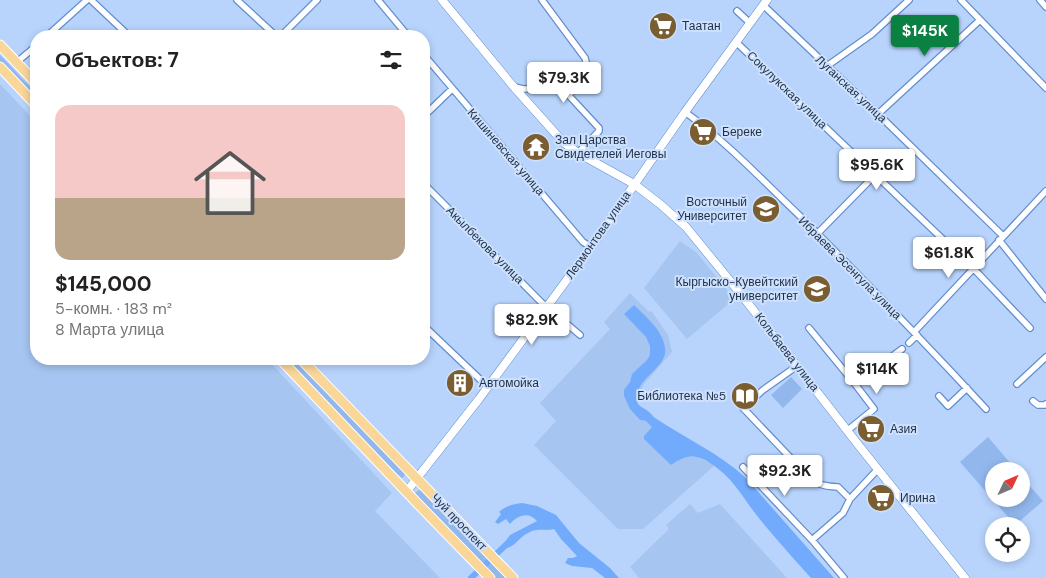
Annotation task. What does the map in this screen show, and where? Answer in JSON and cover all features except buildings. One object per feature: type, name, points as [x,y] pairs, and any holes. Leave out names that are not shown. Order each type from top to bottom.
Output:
[{"type":"main road","name":"Кольбаева улица","points":[[442,0],[512,86],[563,142],[578,153],[634,184],[686,227],[740,292],[966,578]]},
{"type":"main road","name":"Лермонтова улица","points":[[407,491],[547,307],[765,3]]},
{"type":"main road","points":[[0,45],[30,76]]},
{"type":"main road","points":[[0,67],[30,98]]},
{"type":"main road","name":"Чуй проспект","points":[[286,365],[490,578]]},
{"type":"main road","name":"Чуй проспект","points":[[307,365],[513,578]]},
{"type":"street","points":[[54,30],[87,0]]},
{"type":"street","points":[[91,0],[123,30]]},
{"type":"street","points":[[236,0],[269,30]]},
{"type":"street","points":[[287,30],[317,0]]},
{"type":"street","points":[[378,0],[403,30]]},
{"type":"street","points":[[542,0],[587,62],[588,73],[586,77],[569,95]]},
{"type":"street","points":[[827,66],[872,34],[909,0]]},
{"type":"street","points":[[961,0],[1046,88]]},
{"type":"street","points":[[1040,0],[1046,7]]},
{"type":"street","name":"Луганская улица","points":[[765,3],[827,66],[881,111],[1001,238],[1046,299]]},
{"type":"street","points":[[737,11],[750,23]]},
{"type":"street","points":[[881,111],[980,20]]},
{"type":"street","name":"Сокулукская улица","points":[[736,42],[973,268],[1030,328]]},
{"type":"street","points":[[17,62],[30,51]]},
{"type":"street","name":"Кишиневская улица","points":[[430,63],[583,242],[591,247]]},
{"type":"street","points":[[512,86],[523,89],[561,87],[569,95],[599,128],[599,131],[578,153]]},
{"type":"street","points":[[430,110],[452,89]]},
{"type":"street","name":"Ибраева Эсенгула улица","points":[[685,112],[716,135],[753,169],[916,334],[986,409]]},
{"type":"street","points":[[817,234],[875,175]]},
{"type":"street","name":"Акылбекова улица","points":[[430,190],[547,307],[580,335]]},
{"type":"street","points":[[909,343],[973,268],[1046,191]]},
{"type":"street","points":[[809,328],[874,409],[848,430]]},
{"type":"street","points":[[430,332],[488,387]]},
{"type":"street","points":[[855,384],[902,349]]},
{"type":"street","points":[[1017,384],[1046,357]]},
{"type":"street","points":[[797,366],[763,390],[743,408],[796,464],[816,482],[824,486],[838,487],[850,499]]},
{"type":"street","points":[[939,396],[948,406],[967,388]]},
{"type":"street","points":[[1033,401],[1038,405],[1046,404]]},
{"type":"street","points":[[743,467],[812,540],[844,578]]},
{"type":"street","points":[[812,540],[843,513],[850,499],[878,469]]},
{"type":"shaded area","points":[[0,55],[30,87],[30,95],[0,64]]},
{"type":"shaded area","points":[[0,84],[30,116],[30,365],[273,365],[392,493],[375,511],[440,578],[0,578]]},
{"type":"shaded area","points":[[680,241],[697,253],[734,299],[687,339],[644,288]]},
{"type":"shaded area","points":[[630,293],[648,311],[652,312],[668,335],[672,352],[644,384],[640,392],[640,399],[631,409],[640,420],[646,421],[653,427],[644,436],[671,465],[684,457],[696,457],[714,466],[643,529],[618,529],[534,445],[556,421],[540,403],[610,329],[604,322]]},
{"type":"shaded area","points":[[634,305],[649,319],[661,335],[665,348],[665,355],[662,361],[639,389],[637,396],[638,404],[654,418],[702,446],[736,469],[834,578],[811,578],[764,525],[732,482],[713,465],[703,459],[689,457],[683,458],[671,465],[644,439],[644,436],[652,427],[646,421],[640,420],[630,409],[624,396],[624,390],[630,382],[632,374],[650,355],[650,346],[646,337],[624,314]]},
{"type":"shaded area","points":[[289,365],[299,365],[405,472],[402,478]]},
{"type":"shaded area","points":[[791,377],[802,389],[783,408],[771,395]]},
{"type":"shaded area","points":[[988,437],[1009,462],[985,462],[985,491],[960,462]]},
{"type":"shaded area","points":[[1030,486],[1043,501],[1024,517],[1008,517],[1000,508],[1030,508]]},
{"type":"shaded area","points":[[419,490],[425,492],[509,578],[495,578],[418,499],[415,493]]},
{"type":"shaded area","points":[[522,503],[537,506],[556,515],[579,543],[610,568],[619,578],[605,578],[592,568],[572,566],[565,563],[568,558],[577,556],[554,529],[533,531],[510,547],[502,546],[510,535],[537,521],[530,516],[523,515],[516,518],[510,524],[506,519],[498,524],[495,522],[501,514],[499,512],[501,510]]},
{"type":"shaded area","points":[[690,504],[698,513],[720,504],[787,578],[639,578],[630,567],[669,529],[666,525]]},
{"type":"waterway","points":[[471,578],[510,541]]},
{"type":"place","name":"Таатан","points":[[663,26]]},
{"type":"place","name":"Береке","points":[[703,132]]},
{"type":"place","name":"Зал Царства Свидетелей Иеговы","points":[[536,147]]},
{"type":"place","name":"Восточный Университет","points":[[766,209]]},
{"type":"place","name":"Кыргыско-Кувейтский университет","points":[[817,289]]},
{"type":"place","name":"Автомойка","points":[[460,383]]},
{"type":"place","name":"Библиотека №5","points":[[745,396]]},
{"type":"place","name":"Азия","points":[[871,429]]},
{"type":"place","name":"Ирина","points":[[881,498]]}]
